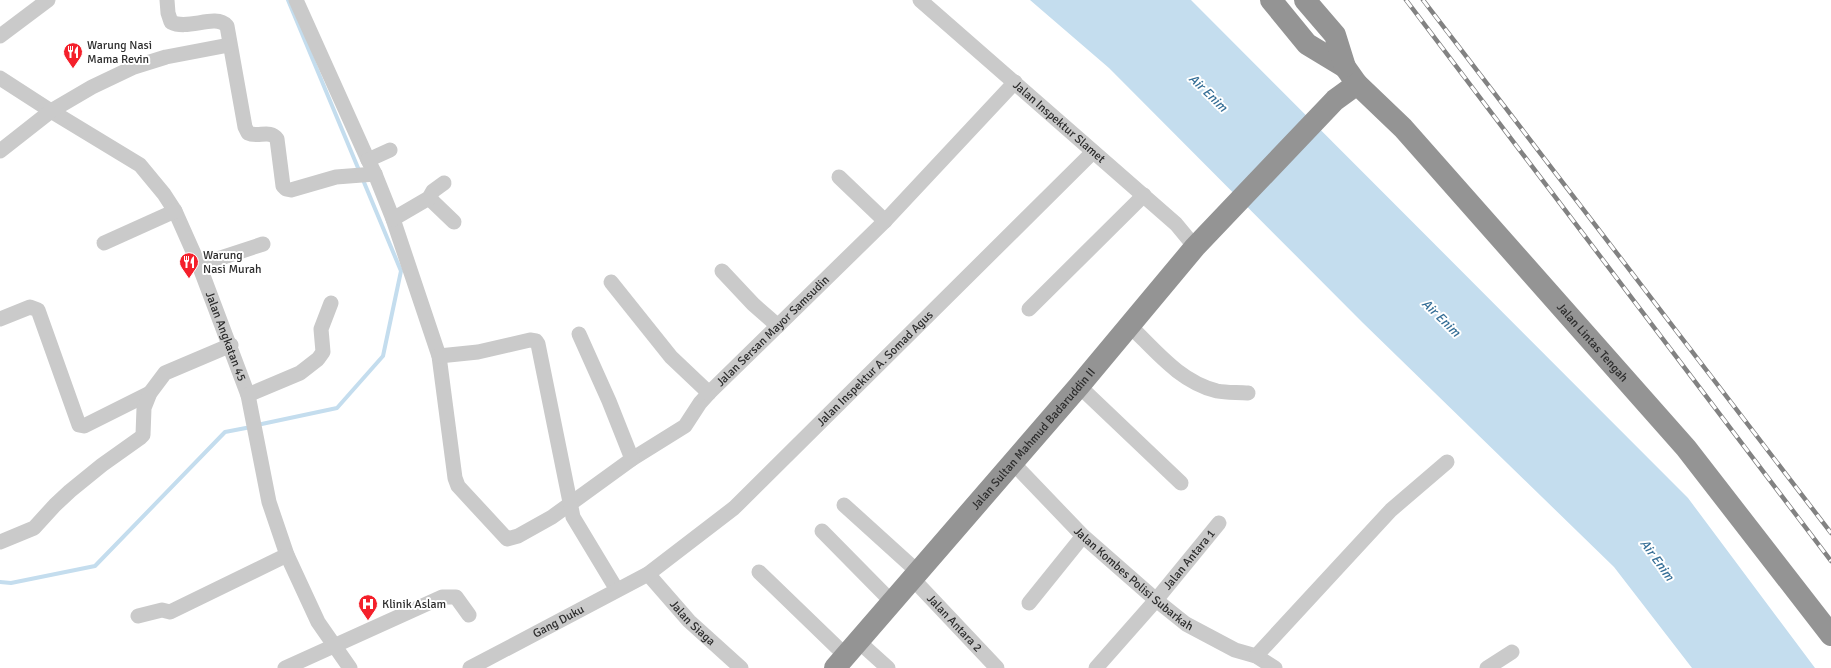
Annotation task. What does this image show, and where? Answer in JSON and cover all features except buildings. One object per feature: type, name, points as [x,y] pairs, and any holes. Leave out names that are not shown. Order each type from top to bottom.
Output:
[{"type":"highway","points":[[1271,0],[1307,44],[1344,66]]},
{"type":"highway","points":[[1305,0],[1335,35],[1344,66]]},
{"type":"highway","name":"Jalan Lintas Tengah","points":[[1344,66],[1357,84],[1403,128],[1686,448],[1831,635]]},
{"type":"highway","name":"Jalan Sultan Mahmud Badaruddin II","points":[[846,655],[891,601],[1080,386],[1195,247],[1232,210],[1335,100],[1357,84]]},
{"type":"street","points":[[0,36],[48,0]]},
{"type":"street","points":[[167,0],[168,13],[171,22],[176,25],[217,21],[223,22],[227,26],[229,45],[245,127],[248,133],[254,136],[270,134],[274,135],[277,139],[283,186],[286,189],[291,190],[336,177],[373,174]]},
{"type":"street","points":[[296,0],[393,218],[439,356],[478,352],[530,340],[536,341],[540,351],[573,517],[617,590]]},
{"type":"street","name":"Jalan Inspektur Slamet","points":[[920,0],[1144,195],[1176,224],[1195,247]]},
{"type":"street","points":[[0,151],[51,111],[92,87],[147,62],[229,45]]},
{"type":"street","name":"Jalan Angkatan 45","points":[[0,78],[140,165],[164,194],[175,211],[231,345],[248,395],[269,502],[287,555],[318,622],[350,668]]},
{"type":"street","name":"Jalan Sersan Mayor Samsudin","points":[[439,356],[455,478],[458,486],[503,536],[507,539],[512,539],[570,505],[632,459],[685,426],[700,403],[709,393],[885,221],[1015,82]]},
{"type":"street","points":[[368,160],[390,150]]},
{"type":"street","name":"Jalan Inspektur A. Somad Agus","points":[[648,574],[734,508],[1093,152]]},
{"type":"street","points":[[838,178],[885,221]]},
{"type":"street","points":[[393,218],[429,198],[432,191],[444,183]]},
{"type":"street","points":[[1029,309],[1144,195]]},
{"type":"street","points":[[429,198],[454,222]]},
{"type":"street","points":[[104,243],[175,211]]},
{"type":"street","points":[[199,266],[263,244]]},
{"type":"street","points":[[722,271],[753,304],[778,326]]},
{"type":"street","points":[[611,282],[671,357],[709,393]]},
{"type":"street","points":[[248,395],[300,373],[318,359],[323,352],[321,328],[331,303]]},
{"type":"street","points":[[0,319],[30,307],[38,310],[79,425],[84,426],[150,393]]},
{"type":"street","points":[[1130,326],[1180,374],[1202,386],[1218,391],[1248,393]]},
{"type":"street","points":[[579,334],[609,401],[632,459]]},
{"type":"street","points":[[0,542],[34,528],[55,504],[70,491],[140,438],[142,435],[144,408],[150,393],[165,373],[231,345]]},
{"type":"street","points":[[1080,386],[1181,483]]},
{"type":"street","name":"Jalan Kombes Polisi Subarkah","points":[[1012,462],[1083,536],[1156,600],[1186,624],[1235,650],[1256,656],[1275,668]]},
{"type":"street","points":[[1256,656],[1391,510],[1447,462]]},
{"type":"street","name":"Jalan Antara 2","points":[[844,506],[915,575],[997,668]]},
{"type":"street","name":"Jalan Antara 1","points":[[1096,668],[1156,600],[1219,524]]},
{"type":"street","points":[[822,531],[891,601]]},
{"type":"street","points":[[1029,603],[1083,536]]},
{"type":"street","points":[[138,616],[162,610],[170,612],[287,555]]},
{"type":"street","points":[[759,572],[846,655],[888,668]]},
{"type":"street","name":"Gang Duku","points":[[470,668],[648,574]]},
{"type":"street","name":"Jalan Siaga","points":[[648,574],[689,621],[741,668]]},
{"type":"street","points":[[285,668],[442,597],[456,597],[469,615]]},
{"type":"street","points":[[1487,668],[1512,652]]},
{"type":"water","name":"Air Enim","points":[[1030,0],[1191,0],[1688,498],[1815,668],[1692,668],[1614,567],[1362,322],[1109,68]]},
{"type":"waterway","points":[[257,425],[337,408],[383,356],[401,271],[288,0]]},
{"type":"waterway","points":[[0,582],[11,583],[95,566],[225,432],[251,427]]},
{"type":"railway","points":[[1406,0],[1831,561]]},
{"type":"railway","points":[[1423,0],[1831,533]]},
{"type":"place","name":"Warung Nasi Mama Revin","points":[[73,69]]},
{"type":"place","name":"Warung Nasi Murah","points":[[189,279]]},
{"type":"place","name":"Klinik Aslam","points":[[368,621]]}]
